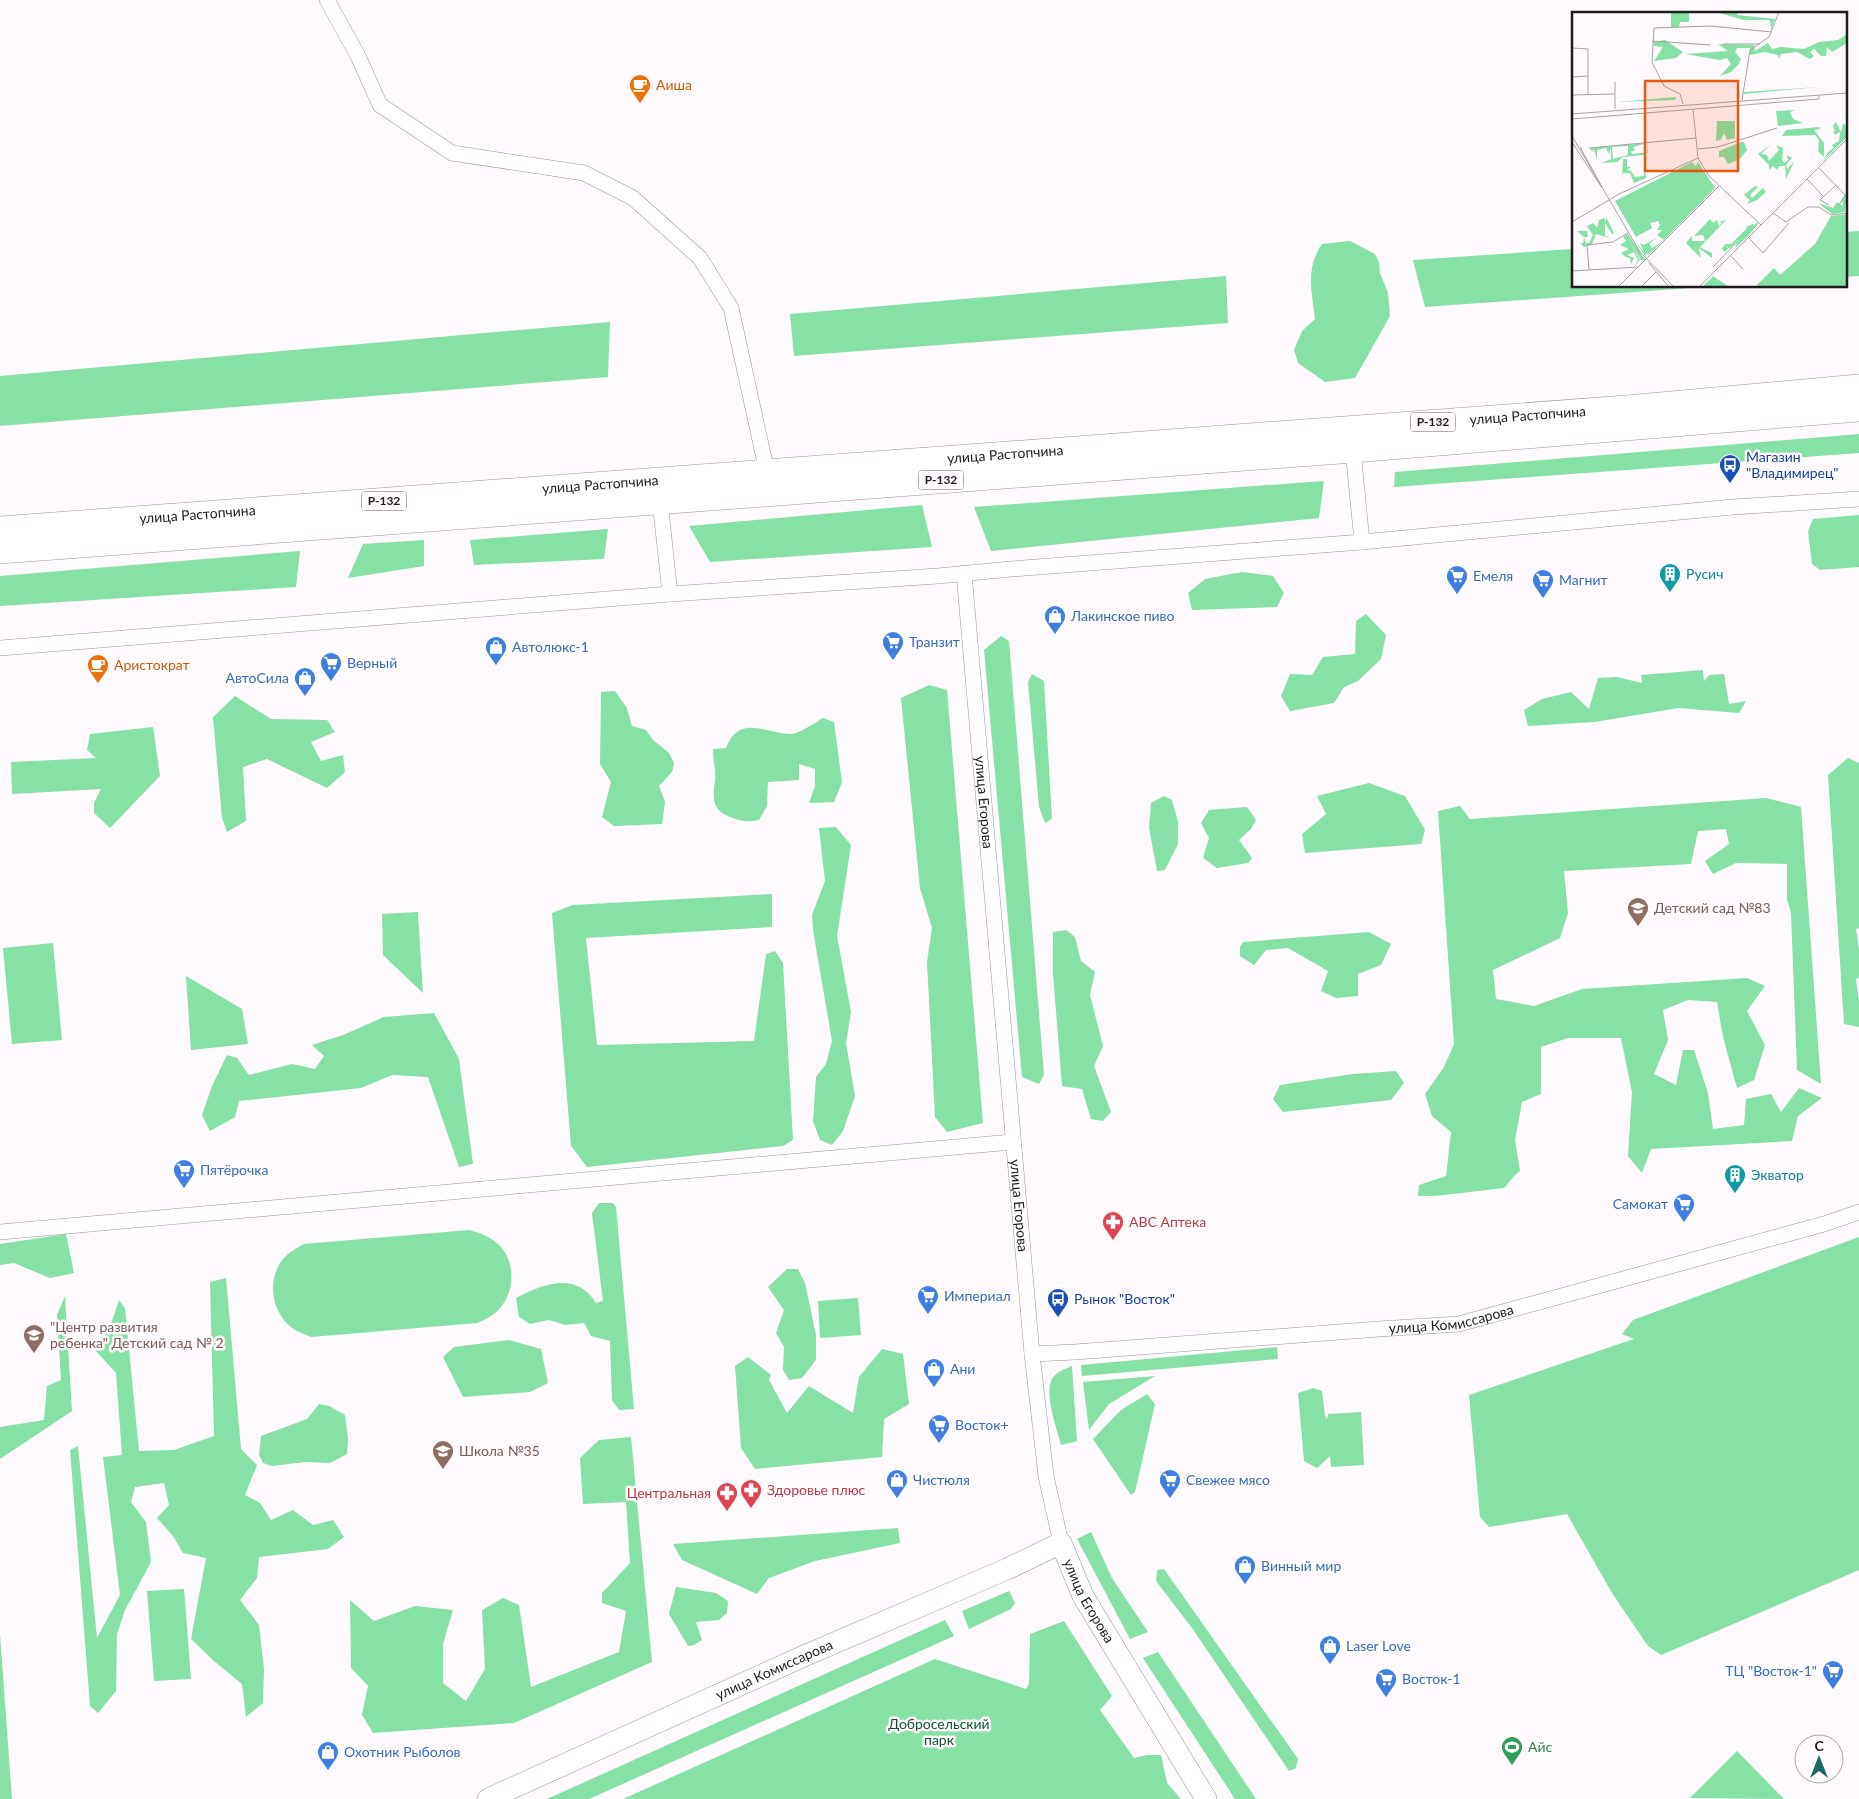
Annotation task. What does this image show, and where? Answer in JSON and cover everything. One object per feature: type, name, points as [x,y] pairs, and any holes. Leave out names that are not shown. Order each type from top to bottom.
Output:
[{"type":"highway","name":"улица Растопчина","points":[[0,529],[1627,408],[1859,387]]},
{"type":"highway","name":"улица Растопчина","points":[[0,551],[1353,450],[1859,409]]},
{"type":"main road","name":"улица Комиссарова","points":[[488,1799],[827,1646],[1007,1569],[1061,1543]]},
{"type":"main road","name":"улица Егорова","points":[[1061,1543],[1083,1596],[1206,1799]]},
{"type":"street","points":[[327,0],[358,56],[380,105],[452,153],[584,173],[633,198],[700,258],[731,308],[767,472]]},
{"type":"street","points":[[1353,450],[1362,542]]},
{"type":"street","points":[[0,648],[670,594],[964,574],[1362,542],[1733,507],[1859,499]]},
{"type":"street","name":"улица Растопчина","points":[[660,501],[670,594]]},
{"type":"street","name":"улица Егорова","points":[[964,574],[1012,1142],[1032,1354],[1046,1476],[1061,1543]]},
{"type":"street","points":[[0,1232],[1012,1142]]},
{"type":"street","name":"улица Комиссарова","points":[[1032,1354],[1379,1328],[1459,1324],[1824,1224],[1859,1212]]},
{"type":"green space","points":[[1859,231],[1859,276],[1846,277],[1846,232]]},
{"type":"green space","points":[[1350,241],[1375,254],[1388,293],[1390,316],[1355,378],[1325,382],[1298,363],[1294,350],[1302,331],[1315,319],[1311,281],[1313,262],[1317,253],[1322,244]]},
{"type":"green space","points":[[1572,249],[1572,288],[1690,288],[1425,307],[1413,260]]},
{"type":"green space","points":[[1226,276],[1228,323],[794,356],[790,314]]},
{"type":"green space","points":[[610,322],[608,377],[0,426],[0,376]]},
{"type":"green space","points":[[1859,434],[1859,453],[1394,487],[1395,472]]},
{"type":"green space","points":[[1324,481],[1319,518],[991,551],[974,507]]},
{"type":"green space","points":[[922,505],[932,547],[710,562],[689,526]]},
{"type":"green space","points":[[1859,515],[1859,567],[1820,570],[1812,564],[1808,531],[1813,519]]},
{"type":"green space","points":[[608,529],[604,559],[474,565],[470,540]]},
{"type":"green space","points":[[424,540],[424,566],[348,578],[363,544]]},
{"type":"green space","points":[[300,551],[296,587],[0,606],[0,576]]},
{"type":"green space","points":[[1242,572],[1273,576],[1284,593],[1277,607],[1192,610],[1188,593],[1205,579]]},
{"type":"green space","points":[[1366,614],[1386,635],[1381,659],[1358,681],[1344,687],[1334,703],[1290,711],[1281,696],[1290,674],[1312,675],[1323,657],[1355,654],[1356,621]]},
{"type":"green space","points":[[1001,636],[1009,641],[1044,1075],[1039,1084],[1022,1077],[984,650]]},
{"type":"green space","points":[[1703,670],[1704,681],[1709,675],[1724,674],[1729,704],[1746,701],[1739,713],[1678,708],[1595,722],[1528,726],[1524,710],[1542,699],[1571,692],[1589,709],[1598,678],[1617,677],[1642,683],[1641,675]]},
{"type":"green space","points":[[1032,674],[1044,681],[1052,819],[1045,823],[1039,807],[1028,682]]},
{"type":"green space","points":[[929,685],[947,690],[983,1123],[947,1132],[935,1117],[927,962],[932,928],[920,888],[901,698]]},
{"type":"green space","points":[[615,691],[627,708],[632,726],[646,730],[653,740],[669,753],[674,763],[672,772],[659,786],[665,802],[662,824],[614,826],[602,817],[611,782],[600,764],[601,692]]},
{"type":"green space","points":[[235,696],[271,719],[327,720],[335,732],[311,742],[321,761],[343,755],[345,772],[327,788],[267,759],[243,767],[246,821],[227,832],[222,818],[213,717]]},
{"type":"green space","points":[[823,718],[834,722],[842,782],[834,802],[809,803],[815,786],[815,769],[799,764],[799,780],[768,782],[767,806],[759,820],[740,820],[721,812],[714,800],[713,749],[726,748],[738,731],[746,728],[791,734],[803,730]]},
{"type":"green space","points":[[153,727],[160,776],[110,828],[94,813],[94,803],[101,789],[12,794],[11,762],[96,758],[87,750],[90,734]]},
{"type":"green space","points":[[1848,758],[1859,763],[1859,928],[1856,929],[1859,949],[1859,978],[1856,979],[1859,1001],[1859,1027],[1844,1024],[1828,775]]},
{"type":"green space","points":[[1369,783],[1405,796],[1425,830],[1421,844],[1305,853],[1302,834],[1326,814],[1317,796]]},
{"type":"green space","points":[[1164,796],[1172,800],[1178,822],[1178,844],[1165,870],[1157,871],[1149,828],[1151,803]]},
{"type":"green space","points":[[1766,798],[1801,807],[1821,1084],[1797,1070],[1791,913],[1787,899],[1787,864],[1736,863],[1713,874],[1705,861],[1729,844],[1726,829],[1698,831],[1691,864],[1564,871],[1568,913],[1560,938],[1493,970],[1496,999],[1534,1006],[1582,989],[1747,978],[1765,986],[1747,1011],[1765,1045],[1754,1080],[1737,1088],[1723,1037],[1717,1002],[1688,1000],[1663,1010],[1668,1040],[1654,1074],[1676,1085],[1683,1050],[1694,1050],[1708,1093],[1713,1129],[1744,1125],[1746,1099],[1771,1094],[1781,1112],[1799,1088],[1822,1098],[1798,1116],[1792,1141],[1651,1149],[1642,1173],[1628,1156],[1632,1092],[1621,1038],[1568,1038],[1541,1047],[1541,1094],[1522,1102],[1515,1140],[1520,1171],[1504,1188],[1435,1196],[1418,1196],[1419,1185],[1446,1176],[1451,1132],[1432,1116],[1425,1094],[1444,1067],[1454,1044],[1438,811],[1460,806],[1470,819]]},
{"type":"green space","points":[[1247,807],[1256,820],[1251,829],[1239,840],[1252,858],[1248,863],[1217,868],[1203,858],[1209,838],[1201,823],[1209,810]]},
{"type":"green space","points":[[836,827],[851,845],[837,936],[851,1012],[846,1043],[855,1096],[843,1131],[832,1145],[820,1140],[813,1121],[816,1077],[826,1064],[832,1041],[812,915],[825,881],[819,828]]},
{"type":"green space","points":[[772,894],[772,927],[586,938],[597,1045],[754,1041],[766,954],[775,951],[783,963],[793,1140],[783,1146],[587,1167],[571,1146],[552,913],[573,905]]},
{"type":"green space","points":[[418,912],[423,993],[383,955],[382,914]]},
{"type":"green space","points":[[1066,930],[1075,937],[1081,961],[1095,972],[1090,995],[1103,1046],[1094,1066],[1111,1112],[1103,1121],[1091,1119],[1082,1089],[1062,1086],[1053,974],[1053,932]]},
{"type":"green space","points":[[1369,932],[1391,944],[1381,965],[1358,974],[1358,996],[1336,998],[1321,991],[1328,971],[1288,948],[1266,950],[1254,965],[1240,956],[1240,947],[1243,942]]},
{"type":"green space","points":[[53,943],[62,1040],[12,1044],[3,948]]},
{"type":"green space","points":[[186,976],[242,1009],[248,1044],[191,1050]]},
{"type":"green space","points":[[434,1013],[459,1059],[473,1164],[459,1167],[428,1077],[392,1075],[361,1088],[239,1101],[235,1117],[210,1131],[202,1115],[212,1086],[227,1055],[237,1058],[249,1075],[292,1064],[315,1069],[324,1056],[312,1045],[343,1035],[384,1017]]},
{"type":"green space","points":[[1396,1071],[1404,1083],[1391,1100],[1283,1112],[1273,1099],[1280,1085],[1353,1074]]},
{"type":"green space","points":[[599,1203],[613,1203],[616,1207],[634,1409],[619,1410],[612,1400],[610,1341],[591,1336],[584,1323],[565,1325],[549,1320],[530,1324],[519,1317],[516,1298],[548,1285],[569,1284],[579,1287],[588,1293],[596,1303],[603,1301],[592,1213]]},
{"type":"green space","points":[[469,1230],[484,1235],[497,1243],[509,1260],[511,1270],[511,1281],[505,1301],[491,1316],[477,1323],[311,1337],[289,1325],[278,1310],[273,1291],[276,1272],[285,1257],[304,1244]]},
{"type":"green space","points":[[66,1234],[74,1273],[50,1278],[14,1263],[0,1265],[0,1244]]},
{"type":"green space","points":[[1859,1237],[1859,1570],[1661,1655],[1648,1646],[1612,1593],[1567,1514],[1489,1527],[1480,1517],[1469,1395],[1634,1339],[1622,1334],[1633,1320]]},
{"type":"green space","points":[[787,1269],[798,1269],[805,1283],[816,1335],[816,1360],[802,1378],[789,1380],[783,1370],[784,1347],[776,1333],[784,1310],[768,1287]]},
{"type":"green space","points":[[226,1278],[241,1449],[257,1465],[245,1495],[260,1503],[271,1520],[293,1510],[313,1525],[333,1520],[344,1537],[328,1549],[259,1557],[257,1578],[240,1600],[259,1625],[264,1669],[263,1703],[246,1717],[242,1684],[191,1639],[206,1558],[183,1553],[173,1536],[157,1518],[169,1505],[164,1483],[135,1487],[131,1502],[146,1522],[151,1562],[125,1610],[117,1634],[116,1691],[98,1713],[90,1706],[70,1450],[78,1446],[97,1638],[120,1595],[103,1457],[122,1455],[116,1373],[94,1349],[109,1330],[119,1300],[125,1308],[139,1451],[174,1450],[214,1436],[210,1282]]},
{"type":"green space","points":[[65,1296],[72,1411],[0,1459],[0,1427],[44,1420],[47,1386],[61,1380],[57,1315]]},
{"type":"green space","points":[[858,1298],[861,1335],[820,1338],[818,1301]]},
{"type":"green space","points":[[509,1340],[541,1349],[548,1383],[530,1392],[463,1397],[443,1357],[454,1347]]},
{"type":"green space","points":[[1277,1347],[1278,1359],[1082,1376],[1081,1365]]},
{"type":"green space","points":[[882,1349],[903,1354],[909,1404],[884,1419],[882,1457],[755,1469],[741,1448],[735,1366],[748,1357],[771,1375],[769,1380],[787,1413],[809,1386],[853,1413],[859,1377]]},
{"type":"green space","points":[[1072,1366],[1077,1441],[1061,1445],[1050,1402],[1050,1385],[1056,1374]]},
{"type":"green space","points":[[1155,1376],[1109,1404],[1089,1430],[1083,1382]]},
{"type":"green space","points":[[1313,1388],[1322,1391],[1327,1419],[1328,1414],[1361,1412],[1364,1465],[1331,1467],[1330,1456],[1317,1468],[1304,1461],[1298,1393]]},
{"type":"green space","points":[[1147,1394],[1155,1404],[1135,1492],[1131,1495],[1093,1439],[1121,1410]]},
{"type":"green space","points":[[319,1404],[329,1406],[345,1415],[348,1438],[347,1454],[330,1463],[305,1462],[272,1466],[263,1463],[259,1455],[261,1436],[307,1419]]},
{"type":"green space","points":[[631,1437],[652,1662],[514,1723],[373,1733],[362,1715],[368,1686],[351,1668],[350,1600],[374,1621],[415,1606],[453,1610],[443,1644],[443,1683],[466,1701],[485,1669],[482,1610],[503,1598],[519,1605],[531,1687],[619,1652],[626,1611],[602,1603],[602,1593],[630,1563],[626,1502],[583,1504],[580,1458],[599,1440]]},
{"type":"green space","points":[[898,1528],[900,1543],[815,1561],[769,1578],[757,1594],[682,1560],[673,1544]]},
{"type":"green space","points":[[1091,1532],[1112,1578],[1148,1632],[1130,1639],[1077,1539]]},
{"type":"green space","points":[[1164,1569],[1298,1759],[1296,1768],[1289,1771],[1192,1628],[1156,1581],[1157,1570]]},
{"type":"green space","points":[[676,1587],[716,1593],[728,1601],[727,1613],[719,1620],[696,1622],[702,1640],[694,1645],[688,1646],[669,1614]]},
{"type":"green space","points":[[184,1589],[191,1679],[154,1681],[147,1591]]},
{"type":"green space","points":[[1009,1591],[1015,1603],[1011,1609],[969,1629],[962,1611]]},
{"type":"green space","points":[[945,1620],[954,1636],[589,1799],[547,1799]]},
{"type":"green space","name":"Добросельский парк","points":[[1064,1621],[1112,1696],[1100,1710],[1134,1758],[1147,1755],[1161,1755],[1167,1783],[1181,1799],[623,1799],[935,1659],[1026,1689],[1029,1684],[1030,1634]]},
{"type":"green space","points":[[0,1634],[12,1799],[0,1799]]},
{"type":"green space","points":[[1158,1652],[1256,1799],[1235,1799],[1143,1658]]},
{"type":"green space","points":[[1737,1751],[1784,1799],[1690,1798]]},
{"type":"place","name":"Аиша","points":[[640,104]]},
{"type":"place","name":"Магазин \"Владимирец\"","points":[[1730,484]]},
{"type":"place","name":"Русич","points":[[1670,593]]},
{"type":"place","name":"Емеля","points":[[1457,595]]},
{"type":"place","name":"Магнит","points":[[1543,599]]},
{"type":"place","name":"Лакинское пиво","points":[[1055,635]]},
{"type":"place","name":"Транзит","points":[[893,661]]},
{"type":"place","name":"Автолюкс-1","points":[[496,666]]},
{"type":"place","name":"Верный","points":[[331,682]]},
{"type":"place","name":"Аристократ","points":[[98,684]]},
{"type":"place","name":"АвтоСила","points":[[305,697]]},
{"type":"place","name":"Детский сад №83","points":[[1638,927]]},
{"type":"place","name":"Пятёрочка","points":[[184,1189]]},
{"type":"place","name":"Экватор","points":[[1735,1194]]},
{"type":"place","name":"Самокат","points":[[1684,1223]]},
{"type":"place","name":"ABC Аптека","points":[[1113,1241]]},
{"type":"place","name":"Империал","points":[[928,1315]]},
{"type":"place","name":"Рынок \"Восток\"","points":[[1058,1318]]},
{"type":"place","name":"\"Центр развития ребенка\" Детский сад № 2","points":[[34,1354]]},
{"type":"place","name":"Ани","points":[[934,1388]]},
{"type":"place","name":"Восток+","points":[[939,1444]]},
{"type":"place","name":"Школа №35","points":[[443,1470]]},
{"type":"place","name":"Чистюля","points":[[897,1499]]},
{"type":"place","name":"Свежее мясо","points":[[1170,1499]]},
{"type":"place","name":"Здоровье плюс","points":[[751,1509]]},
{"type":"place","name":"Центральная","points":[[727,1512]]},
{"type":"place","name":"Винный мир","points":[[1245,1585]]},
{"type":"place","name":"Laser Love","points":[[1330,1665]]},
{"type":"place","name":"ТЦ \"Восток-1\"","points":[[1833,1690]]},
{"type":"place","name":"Восток-1","points":[[1386,1698]]},
{"type":"place","name":"Айс","points":[[1512,1766]]},
{"type":"place","name":"Охотник Рыболов","points":[[328,1771]]}]
